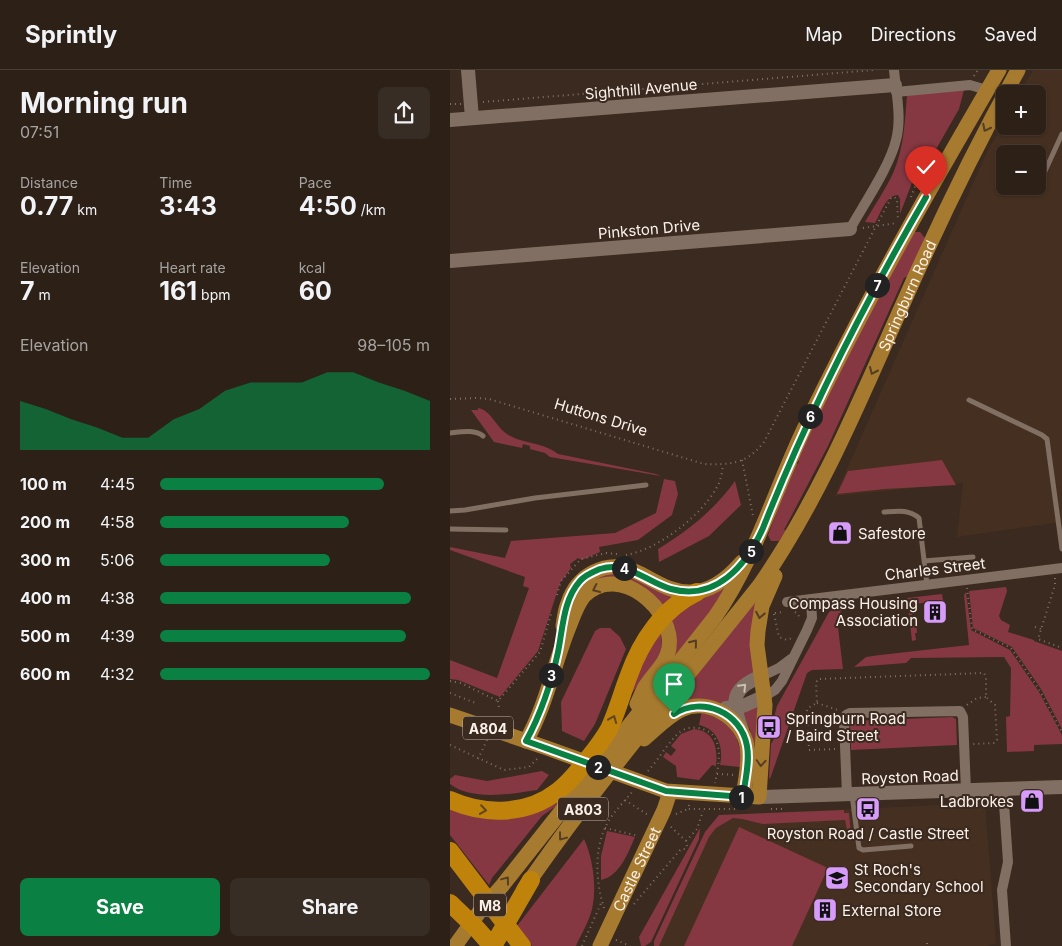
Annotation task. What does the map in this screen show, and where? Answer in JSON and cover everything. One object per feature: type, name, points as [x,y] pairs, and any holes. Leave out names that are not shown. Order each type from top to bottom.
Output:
[{"type":"highway","points":[[450,800],[485,811],[518,809],[537,803],[558,791],[575,775],[601,742],[612,721],[634,660],[656,618],[697,592]]},
{"type":"highway","name":"M8","points":[[454,857],[522,946]]},
{"type":"highway","name":"M8","points":[[450,904],[492,946],[531,880]]},
{"type":"highway","name":"M8","points":[[450,915],[480,946]]},
{"type":"main road","name":"Springburn Road","points":[[763,528],[804,429],[856,323],[913,219],[999,70]]},
{"type":"main road","name":"Springburn Road","points":[[799,522],[860,400],[940,222],[974,152],[1018,70]]},
{"type":"main road","points":[[623,756],[682,709],[700,706],[713,708],[730,718],[746,740],[748,757],[743,797],[758,797],[765,696],[757,645],[759,618],[766,593],[799,522]]},
{"type":"main road","name":"A803","points":[[485,946],[543,861],[623,756],[759,586],[799,522]]},
{"type":"main road","name":"A803","points":[[526,741],[537,723],[558,654],[567,605],[581,580],[596,570],[611,566],[636,571],[670,588],[686,592],[697,592],[715,586],[727,578],[756,544],[763,528]]},
{"type":"main road","name":"A803","points":[[455,946],[480,911],[502,886],[721,608],[746,567],[763,528]]},
{"type":"main road","points":[[558,654],[581,600],[591,590],[612,584],[628,586],[641,594],[669,636],[668,655],[645,688],[627,726]]},
{"type":"main road","name":"A804","points":[[450,715],[547,748],[648,786],[670,792],[743,797]]},
{"type":"main road","name":"Castle Street","points":[[600,946],[615,930],[651,838],[668,813],[670,792]]},
{"type":"street","points":[[468,70],[472,118]]},
{"type":"street","points":[[850,229],[885,166],[896,139],[898,129],[894,70]]},
{"type":"street","name":"Sighthill Avenue","points":[[450,120],[895,89],[970,85],[987,90]]},
{"type":"street","name":"Pinkston Drive","points":[[450,261],[850,229]]},
{"type":"street","name":"Charles Street","points":[[786,607],[811,600],[1058,569]]},
{"type":"street","points":[[713,708],[735,708],[749,705],[775,690],[782,681],[810,624],[811,600]]},
{"type":"street","points":[[746,740],[735,708],[737,694],[742,686],[779,668],[792,659]]},
{"type":"street","points":[[849,795],[844,721],[846,715],[850,713],[960,712],[963,717],[966,791]]},
{"type":"street","name":"Royston Road","points":[[758,797],[1062,787]]},
{"type":"street","points":[[1002,789],[1008,862],[1002,890],[1006,946]]},
{"type":"lane","points":[[1046,169],[1062,134]]},
{"type":"lane","points":[[969,400],[1045,437],[1048,444],[1059,504],[1062,549]]},
{"type":"lane","points":[[450,433],[471,432],[480,433],[483,436]]},
{"type":"lane","points":[[450,511],[535,498],[646,485]]},
{"type":"lane","points":[[884,512],[905,511],[919,518],[927,586]]},
{"type":"lane","points":[[450,529],[506,530]]},
{"type":"lane","points":[[924,561],[973,557]]},
{"type":"lane","points":[[849,795],[859,848],[863,850],[911,846]]},
{"type":"path","points":[[483,102],[874,70]]},
{"type":"path","points":[[970,85],[978,70]]},
{"type":"path","points":[[908,203],[916,184],[930,165]]},
{"type":"path","points":[[875,228],[894,197],[897,199],[898,223]]},
{"type":"path","points":[[850,229],[875,228],[898,223],[900,220]]},
{"type":"path","name":"Huttons Drive","points":[[450,399],[489,399],[704,464],[724,465],[742,460],[758,449],[764,442],[875,228]]},
{"type":"path","points":[[556,599],[561,581],[581,559],[606,553],[614,553],[621,556],[631,554],[650,547],[681,527],[698,511],[717,488],[724,465]]},
{"type":"path","points":[[1058,569],[1039,640],[1062,648]]},
{"type":"path","points":[[966,580],[972,629],[1011,648],[1040,691],[1062,732]]},
{"type":"path","points":[[775,613],[786,607]]},
{"type":"path","points":[[498,701],[540,652],[553,608]]},
{"type":"path","points":[[1035,627],[1041,629]]},
{"type":"path","points":[[450,681],[461,683],[495,698],[498,701],[499,708]]},
{"type":"path","points":[[450,693],[478,704]]},
{"type":"path","points":[[960,712],[974,699],[986,697]]},
{"type":"path","points":[[817,703],[838,709],[846,715]]},
{"type":"path","points":[[650,770],[680,732],[689,728],[700,728],[713,736],[720,754],[715,783],[708,783]]},
{"type":"path","points":[[478,759],[487,740]]},
{"type":"path","points":[[450,745],[504,770],[529,767],[547,748]]},
{"type":"path","points":[[617,942],[615,930],[602,901],[598,886],[598,861],[605,828],[630,794]]},
{"type":"path","points":[[625,800],[641,812]]},
{"type":"path","points":[[668,813],[688,809]]},
{"type":"path","points":[[686,840],[697,829],[704,810]]},
{"type":"path","points":[[605,828],[633,834]]},
{"type":"path","points":[[632,906],[681,849],[685,849],[688,845],[686,840],[673,828]]},
{"type":"path","points":[[582,946],[602,901]]},
{"type":"shaded area","points":[[1033,70],[1062,70],[1062,538],[1055,523],[957,537],[963,483],[835,496],[986,154],[997,135],[1046,135],[1046,85],[1024,85]]},
{"type":"shaded area","points":[[964,90],[959,109],[931,158],[913,180],[900,214],[900,199],[898,195],[890,198],[881,210],[875,223],[865,222],[894,171],[897,162],[904,133],[907,94]]},
{"type":"shaded area","points":[[914,232],[920,232],[925,238],[908,276],[904,278],[828,446],[784,530],[786,530],[779,541],[771,541],[768,535],[795,463],[798,464],[799,461],[797,460],[850,349]]},
{"type":"shaded area","points":[[478,408],[483,409],[490,415],[507,434],[519,440],[546,447],[558,454],[661,476],[550,457],[523,444],[522,448],[494,442],[471,410],[478,410]]},
{"type":"shaded area","points":[[942,460],[956,485],[837,494],[848,471]]},
{"type":"shaded area","points":[[664,479],[675,481],[678,494],[672,515],[638,540],[599,547],[600,552],[582,560],[578,558],[570,564],[571,568],[560,583],[538,651],[500,697],[458,680],[450,679],[450,660],[497,678],[529,588],[523,586],[525,577],[450,550],[450,547],[505,558],[511,541],[615,533],[656,513]]},
{"type":"shaded area","points":[[735,481],[741,505],[709,536],[659,562],[658,549],[700,519],[719,501]]},
{"type":"shaded area","points":[[610,570],[681,595],[662,612],[640,587],[581,586]]},
{"type":"shaded area","points":[[1006,587],[1007,591],[999,616],[1001,620],[1010,625],[1008,632],[1062,651],[1062,729],[1041,689],[1012,647],[973,628],[969,591]]},
{"type":"shaded area","points":[[727,588],[709,615],[670,662],[670,614],[697,596]]},
{"type":"shaded area","points":[[966,592],[971,630],[1010,650],[1039,692],[1062,735],[1062,744],[1034,745],[1034,751],[1007,752],[1006,717],[1010,716],[1011,668],[1004,657],[911,658],[906,663],[854,667],[866,657],[969,645],[964,595]]},
{"type":"shaded area","points":[[759,594],[756,672],[732,703],[672,707]]},
{"type":"shaded area","points":[[942,594],[943,600],[915,604],[915,611],[912,612],[912,617],[916,617],[917,633],[915,633],[916,640],[912,641],[907,598]]},
{"type":"shaded area","points":[[843,607],[837,619],[843,669],[812,670],[807,673],[770,779],[771,744],[775,737],[775,723],[773,721],[777,706],[829,612]]},
{"type":"shaded area","points":[[600,628],[610,628],[620,637],[626,649],[595,724],[584,741],[562,731],[561,702],[595,631]]},
{"type":"shaded area","points":[[661,631],[662,654],[629,697],[633,672]]},
{"type":"shaded area","points":[[758,705],[756,745],[741,710]]},
{"type":"shaded area","points":[[704,709],[734,729],[741,753],[740,767],[720,765],[721,752],[718,740],[706,727],[699,725],[702,710]]},
{"type":"shaded area","points":[[952,717],[956,719],[957,745],[851,750],[850,724],[853,721]]},
{"type":"shaded area","points":[[694,729],[701,730],[711,737],[716,753],[716,766],[712,765],[699,780],[677,777],[676,766],[663,757],[666,752],[671,756],[676,750],[671,746],[681,734]]},
{"type":"shaded area","points":[[542,771],[549,775],[537,790],[527,792],[492,795],[469,793],[450,784],[450,779],[455,775],[487,781]]},
{"type":"shaded area","points":[[567,793],[555,807],[542,816],[492,878],[489,885],[450,835],[450,804],[467,811]]},
{"type":"shaded area","name":"St Roch's Secondary School","points":[[985,803],[996,943],[987,946],[654,946],[654,941],[705,832],[719,815]]},
{"type":"shaded area","points":[[844,810],[844,813],[849,813],[851,835],[849,839],[845,820],[763,824],[733,818],[716,828],[709,837],[659,946],[654,946],[654,941],[705,832],[719,815]]},
{"type":"shaded area","points":[[739,827],[828,868],[793,944],[792,946],[684,946]]},
{"type":"shaded area","points":[[700,828],[699,839],[651,942],[641,946],[639,937]]},
{"type":"shaded area","points":[[607,831],[635,837],[618,869],[608,878],[601,880],[601,856]]},
{"type":"shaded area","points":[[584,839],[592,864],[594,892],[591,914],[576,946],[532,946],[517,926]]},
{"type":"place","name":"Safestore","points":[[840,533]]},
{"type":"place","name":"Compass Housing Association","points":[[935,612]]},
{"type":"place","name":"Springburn Road / Baird Street","points":[[769,727]]},
{"type":"place","name":"Ladbrokes","points":[[1032,801]]},
{"type":"place","name":"Royston Road / Castle Street","points":[[868,809]]},
{"type":"place","name":"St Roch's Secondary School","points":[[837,878]]},
{"type":"place","name":"External Store","points":[[825,910]]},
{"type":"route","points":[[674,714],[691,706],[708,707],[720,711],[735,723],[746,740],[748,750],[743,797],[666,791],[526,741],[537,723],[558,654],[567,605],[581,580],[596,570],[611,566],[636,571],[670,588],[686,592],[697,592],[715,586],[727,578],[743,562],[756,544],[804,429],[860,316],[926,197]]}]
